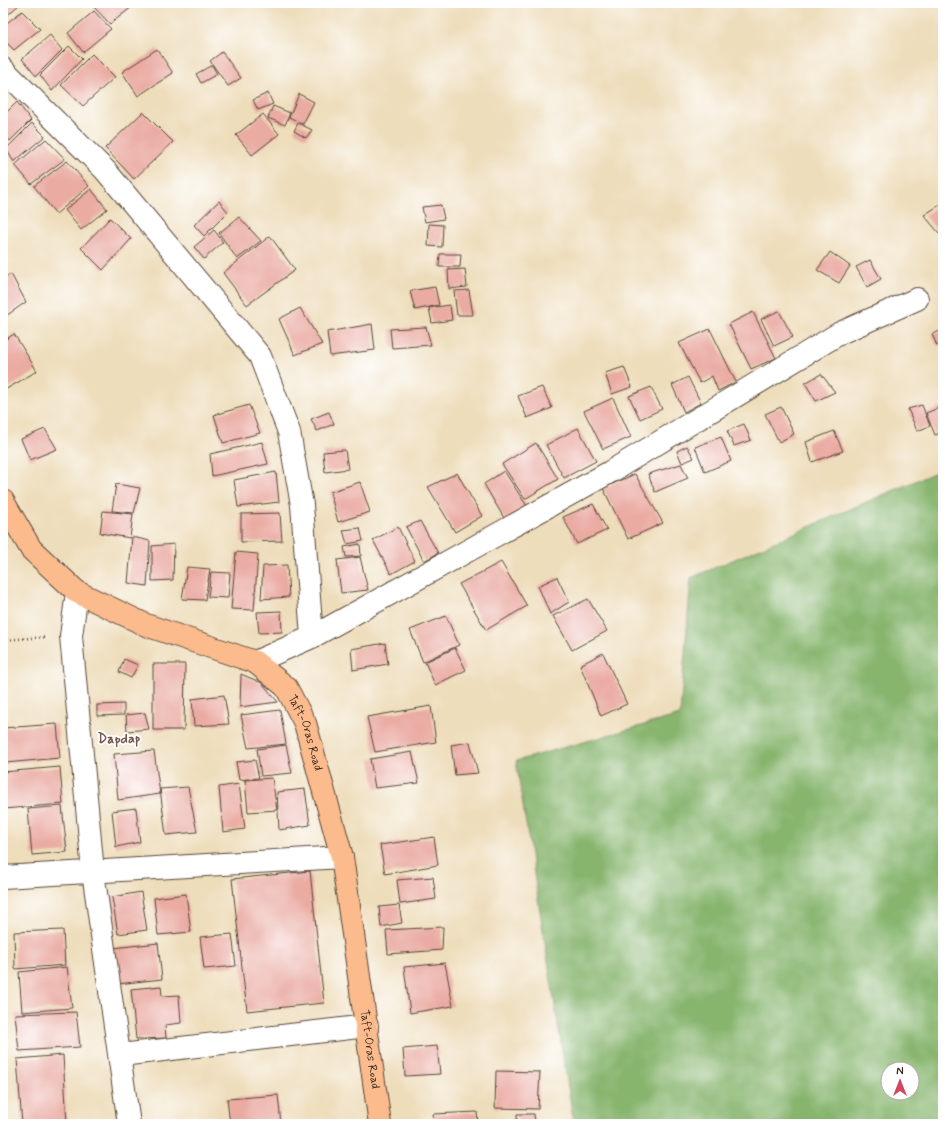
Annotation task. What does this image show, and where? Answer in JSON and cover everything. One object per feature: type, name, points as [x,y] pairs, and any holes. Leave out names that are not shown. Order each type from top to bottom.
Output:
[{"type":"main road","name":"Taft-Oras Road","points":[[3,501],[32,549],[77,592],[146,626],[255,662],[286,687],[305,723],[342,857],[380,1124]]},
{"type":"street","points":[[3,69],[105,170],[260,356],[289,432],[302,505],[312,637]]},
{"type":"street","points":[[255,662],[312,637],[610,472],[840,333],[917,299]]},
{"type":"street","points":[[77,592],[71,636],[93,872],[129,1124]]},
{"type":"street","points":[[3,877],[342,857]]},
{"type":"street","points":[[120,1055],[367,1026]]},
{"type":"path","points":[[3,640],[71,636]]},
{"type":"green space","points":[[943,469],[943,1124],[574,1124],[516,761],[680,715],[691,578]]},
{"type":"building","points":[[3,3],[21,3],[3,19]]},
{"type":"building","points":[[94,3],[137,3],[110,24],[92,5]]},
{"type":"building","points":[[22,11],[40,29],[14,50],[3,39],[3,26]]},
{"type":"building","points":[[94,11],[111,29],[83,52],[68,33]]},
{"type":"building","points":[[50,35],[62,50],[36,76],[22,59]]},
{"type":"building","points":[[69,46],[82,59],[52,91],[40,75]]},
{"type":"building","points":[[157,49],[173,73],[138,96],[122,72]]},
{"type":"building","points":[[222,52],[241,78],[228,86],[210,61]]},
{"type":"building","points":[[92,54],[115,77],[83,106],[61,85]]},
{"type":"building","points":[[212,65],[217,74],[201,83],[196,74]]},
{"type":"building","points":[[268,93],[273,104],[258,110],[253,100]]},
{"type":"building","points":[[299,94],[314,102],[303,124],[289,117]]},
{"type":"building","points":[[17,102],[31,120],[10,141],[3,133],[3,116]]},
{"type":"building","points":[[273,106],[290,113],[285,125],[268,118]]},
{"type":"building","points":[[143,112],[173,142],[134,179],[105,148]]},
{"type":"building","points":[[263,114],[279,134],[252,155],[236,135]]},
{"type":"building","points":[[32,123],[45,136],[14,162],[6,149]]},
{"type":"building","points":[[298,123],[312,130],[306,138],[294,131]]},
{"type":"building","points":[[46,139],[65,159],[31,184],[15,165]]},
{"type":"building","points":[[67,161],[89,186],[56,214],[34,186]]},
{"type":"building","points":[[91,189],[107,209],[81,230],[65,210]]},
{"type":"building","points":[[219,201],[228,212],[204,236],[194,225]]},
{"type":"building","points":[[943,203],[943,230],[939,233],[924,215]]},
{"type":"building","points":[[441,205],[444,219],[425,222],[422,207]]},
{"type":"building","points":[[239,217],[261,241],[237,259],[219,233]]},
{"type":"building","points":[[110,218],[131,239],[103,270],[81,248]]},
{"type":"building","points":[[429,224],[443,225],[442,247],[428,246]]},
{"type":"building","points":[[214,230],[223,242],[204,259],[194,247]]},
{"type":"building","points":[[270,236],[295,270],[247,305],[223,273]]},
{"type":"building","points":[[830,252],[850,266],[839,283],[817,270]]},
{"type":"building","points":[[440,254],[461,254],[460,267],[439,267]]},
{"type":"building","points":[[870,260],[881,279],[867,287],[856,267]]},
{"type":"building","points":[[465,269],[467,287],[449,289],[448,270]]},
{"type":"building","points":[[11,274],[26,302],[3,318],[3,278]]},
{"type":"building","points":[[435,287],[439,305],[415,310],[410,291]]},
{"type":"building","points":[[469,290],[473,315],[457,315],[454,291]]},
{"type":"building","points":[[450,305],[452,320],[432,323],[429,308]]},
{"type":"building","points":[[300,308],[322,344],[295,355],[279,319]]},
{"type":"building","points":[[779,311],[793,337],[774,346],[761,319]]},
{"type":"building","points":[[753,312],[776,358],[751,369],[729,324]]},
{"type":"building","points":[[372,324],[375,350],[330,356],[327,332]]},
{"type":"building","points":[[426,327],[431,345],[392,348],[390,329]]},
{"type":"building","points":[[710,329],[736,382],[718,391],[712,376],[700,383],[679,343]]},
{"type":"building","points":[[943,330],[943,344],[937,346],[932,334]]},
{"type":"building","points":[[14,334],[37,371],[3,391],[3,341]]},
{"type":"building","points":[[624,367],[632,387],[612,394],[605,373]]},
{"type":"building","points":[[821,374],[835,392],[816,401],[805,383]]},
{"type":"building","points":[[688,377],[701,403],[684,412],[672,385]]},
{"type":"building","points":[[542,387],[552,408],[527,418],[518,396]]},
{"type":"building","points":[[651,387],[662,409],[640,419],[629,396]]},
{"type":"building","points":[[613,398],[631,437],[603,449],[584,411]]},
{"type":"building","points":[[249,405],[260,433],[223,443],[214,415]]},
{"type":"building","points":[[922,405],[930,426],[917,431],[908,409]]},
{"type":"building","points":[[781,407],[794,434],[779,442],[765,414]]},
{"type":"building","points":[[941,407],[943,412],[943,432],[935,435],[926,413]]},
{"type":"building","points":[[329,412],[334,424],[317,431],[311,419]]},
{"type":"building","points":[[744,424],[751,440],[734,446],[727,431]]},
{"type":"building","points":[[578,428],[596,461],[564,478],[546,445]]},
{"type":"building","points":[[45,429],[57,449],[30,460],[21,439]]},
{"type":"building","points":[[834,431],[843,451],[812,462],[806,442]]},
{"type":"building","points":[[721,437],[731,461],[705,472],[695,447]]},
{"type":"building","points":[[262,442],[268,464],[212,476],[210,454]]},
{"type":"building","points":[[536,443],[558,479],[525,499],[502,464]]},
{"type":"building","points":[[687,446],[694,458],[682,463],[677,451]]},
{"type":"building","points":[[345,450],[348,469],[325,472],[323,452]]},
{"type":"building","points":[[681,464],[688,478],[655,492],[648,474]]},
{"type":"building","points":[[504,471],[529,509],[507,523],[484,484]]},
{"type":"building","points":[[276,472],[279,502],[238,507],[234,480]]},
{"type":"building","points":[[457,473],[482,516],[455,532],[428,487]]},
{"type":"building","points":[[635,474],[663,523],[628,539],[603,488]]},
{"type":"building","points":[[360,482],[370,512],[338,522],[330,492]]},
{"type":"building","points":[[116,484],[140,488],[134,513],[112,511]]},
{"type":"building","points":[[593,504],[607,530],[577,544],[563,517]]},
{"type":"building","points":[[103,511],[133,514],[130,538],[100,533]]},
{"type":"building","points":[[280,513],[282,541],[241,542],[241,514]]},
{"type":"building","points":[[420,521],[438,553],[424,561],[406,527]]},
{"type":"building","points":[[398,527],[415,561],[391,574],[373,540]]},
{"type":"building","points":[[360,528],[363,541],[347,544],[343,530]]},
{"type":"building","points":[[132,537],[150,541],[147,586],[128,583]]},
{"type":"building","points":[[174,544],[173,580],[152,581],[152,546]]},
{"type":"building","points":[[360,544],[361,556],[346,557],[344,547]]},
{"type":"building","points":[[236,552],[258,554],[254,610],[231,609]]},
{"type":"building","points":[[360,557],[368,590],[341,593],[337,560]]},
{"type":"building","points":[[501,562],[527,606],[486,630],[459,584]]},
{"type":"building","points":[[287,565],[289,597],[261,599],[263,566]]},
{"type":"building","points":[[187,567],[210,569],[205,600],[182,599]]},
{"type":"building","points":[[211,572],[230,573],[228,598],[208,597]]},
{"type":"building","points":[[557,577],[569,602],[550,614],[538,586]]},
{"type":"building","points":[[588,599],[607,631],[572,650],[553,616]]},
{"type":"building","points":[[281,611],[282,632],[259,633],[257,612]]},
{"type":"building","points":[[446,616],[459,645],[423,662],[410,630]]},
{"type":"building","points":[[385,643],[388,664],[353,670],[351,649]]},
{"type":"building","points":[[455,648],[466,670],[435,685],[425,662]]},
{"type":"building","points":[[603,653],[627,704],[601,716],[580,665]]},
{"type":"building","points":[[124,659],[138,665],[131,678],[119,672]]},
{"type":"building","points":[[153,664],[185,664],[184,730],[153,730]]},
{"type":"building","points":[[241,674],[262,683],[278,702],[240,707]]},
{"type":"building","points":[[224,695],[229,724],[194,726],[192,699]]},
{"type":"building","points":[[124,704],[124,715],[97,716],[97,705]]},
{"type":"building","points":[[431,706],[436,742],[375,752],[367,717]]},
{"type":"building","points":[[280,710],[286,744],[248,748],[241,715]]},
{"type":"building","points":[[145,713],[149,729],[127,731],[126,715]]},
{"type":"building","points":[[57,724],[60,758],[5,763],[3,728]]},
{"type":"building","points":[[470,742],[478,773],[455,775],[451,745]]},
{"type":"building","points":[[286,745],[292,773],[261,776],[257,749]]},
{"type":"building","points":[[154,751],[160,794],[118,800],[114,754]]},
{"type":"building","points":[[412,752],[419,783],[375,788],[370,759]]},
{"type":"building","points":[[255,760],[259,778],[239,780],[236,762]]},
{"type":"building","points":[[60,767],[63,804],[3,809],[3,772]]},
{"type":"building","points":[[272,778],[277,810],[248,812],[245,780]]},
{"type":"building","points":[[239,784],[245,829],[223,832],[219,787]]},
{"type":"building","points":[[188,787],[197,832],[166,835],[160,789]]},
{"type":"building","points":[[305,789],[310,825],[279,830],[277,792]]},
{"type":"building","points":[[62,806],[67,852],[32,855],[28,809]]},
{"type":"building","points":[[136,808],[140,842],[116,847],[112,811]]},
{"type":"building","points":[[434,837],[438,865],[385,874],[380,845]]},
{"type":"building","points":[[310,871],[324,1003],[247,1011],[232,879]]},
{"type":"building","points":[[433,877],[436,899],[400,904],[397,880]]},
{"type":"building","points":[[141,892],[147,930],[118,934],[112,897]]},
{"type":"building","points":[[186,894],[191,932],[158,935],[154,898]]},
{"type":"building","points":[[399,905],[402,923],[381,927],[379,907]]},
{"type":"building","points":[[443,927],[442,950],[388,954],[386,930]]},
{"type":"building","points":[[63,930],[65,965],[15,969],[14,932]]},
{"type":"building","points":[[232,934],[236,966],[204,969],[200,937]]},
{"type":"building","points":[[158,943],[162,979],[117,984],[113,948]]},
{"type":"building","points":[[445,963],[453,1006],[410,1013],[404,967]]},
{"type":"building","points":[[67,967],[72,1008],[22,1012],[19,972]]},
{"type":"building","points":[[161,986],[162,996],[179,995],[181,1023],[165,1025],[166,1038],[136,1039],[131,989]]},
{"type":"building","points":[[76,1012],[80,1047],[19,1051],[15,1014]]},
{"type":"building","points":[[437,1046],[440,1074],[405,1076],[403,1049]]},
{"type":"building","points":[[63,1055],[67,1124],[22,1124],[17,1059]]},
{"type":"building","points":[[496,1071],[540,1072],[538,1109],[495,1108]]},
{"type":"building","points":[[278,1095],[281,1124],[230,1124],[227,1099]]},
{"type":"building","points":[[477,1112],[478,1124],[434,1124],[433,1114]]},
{"type":"building","points":[[517,1114],[534,1114],[535,1124],[517,1124]]},
{"type":"district","name":"Dapdap","points":[[119,739]]}]
